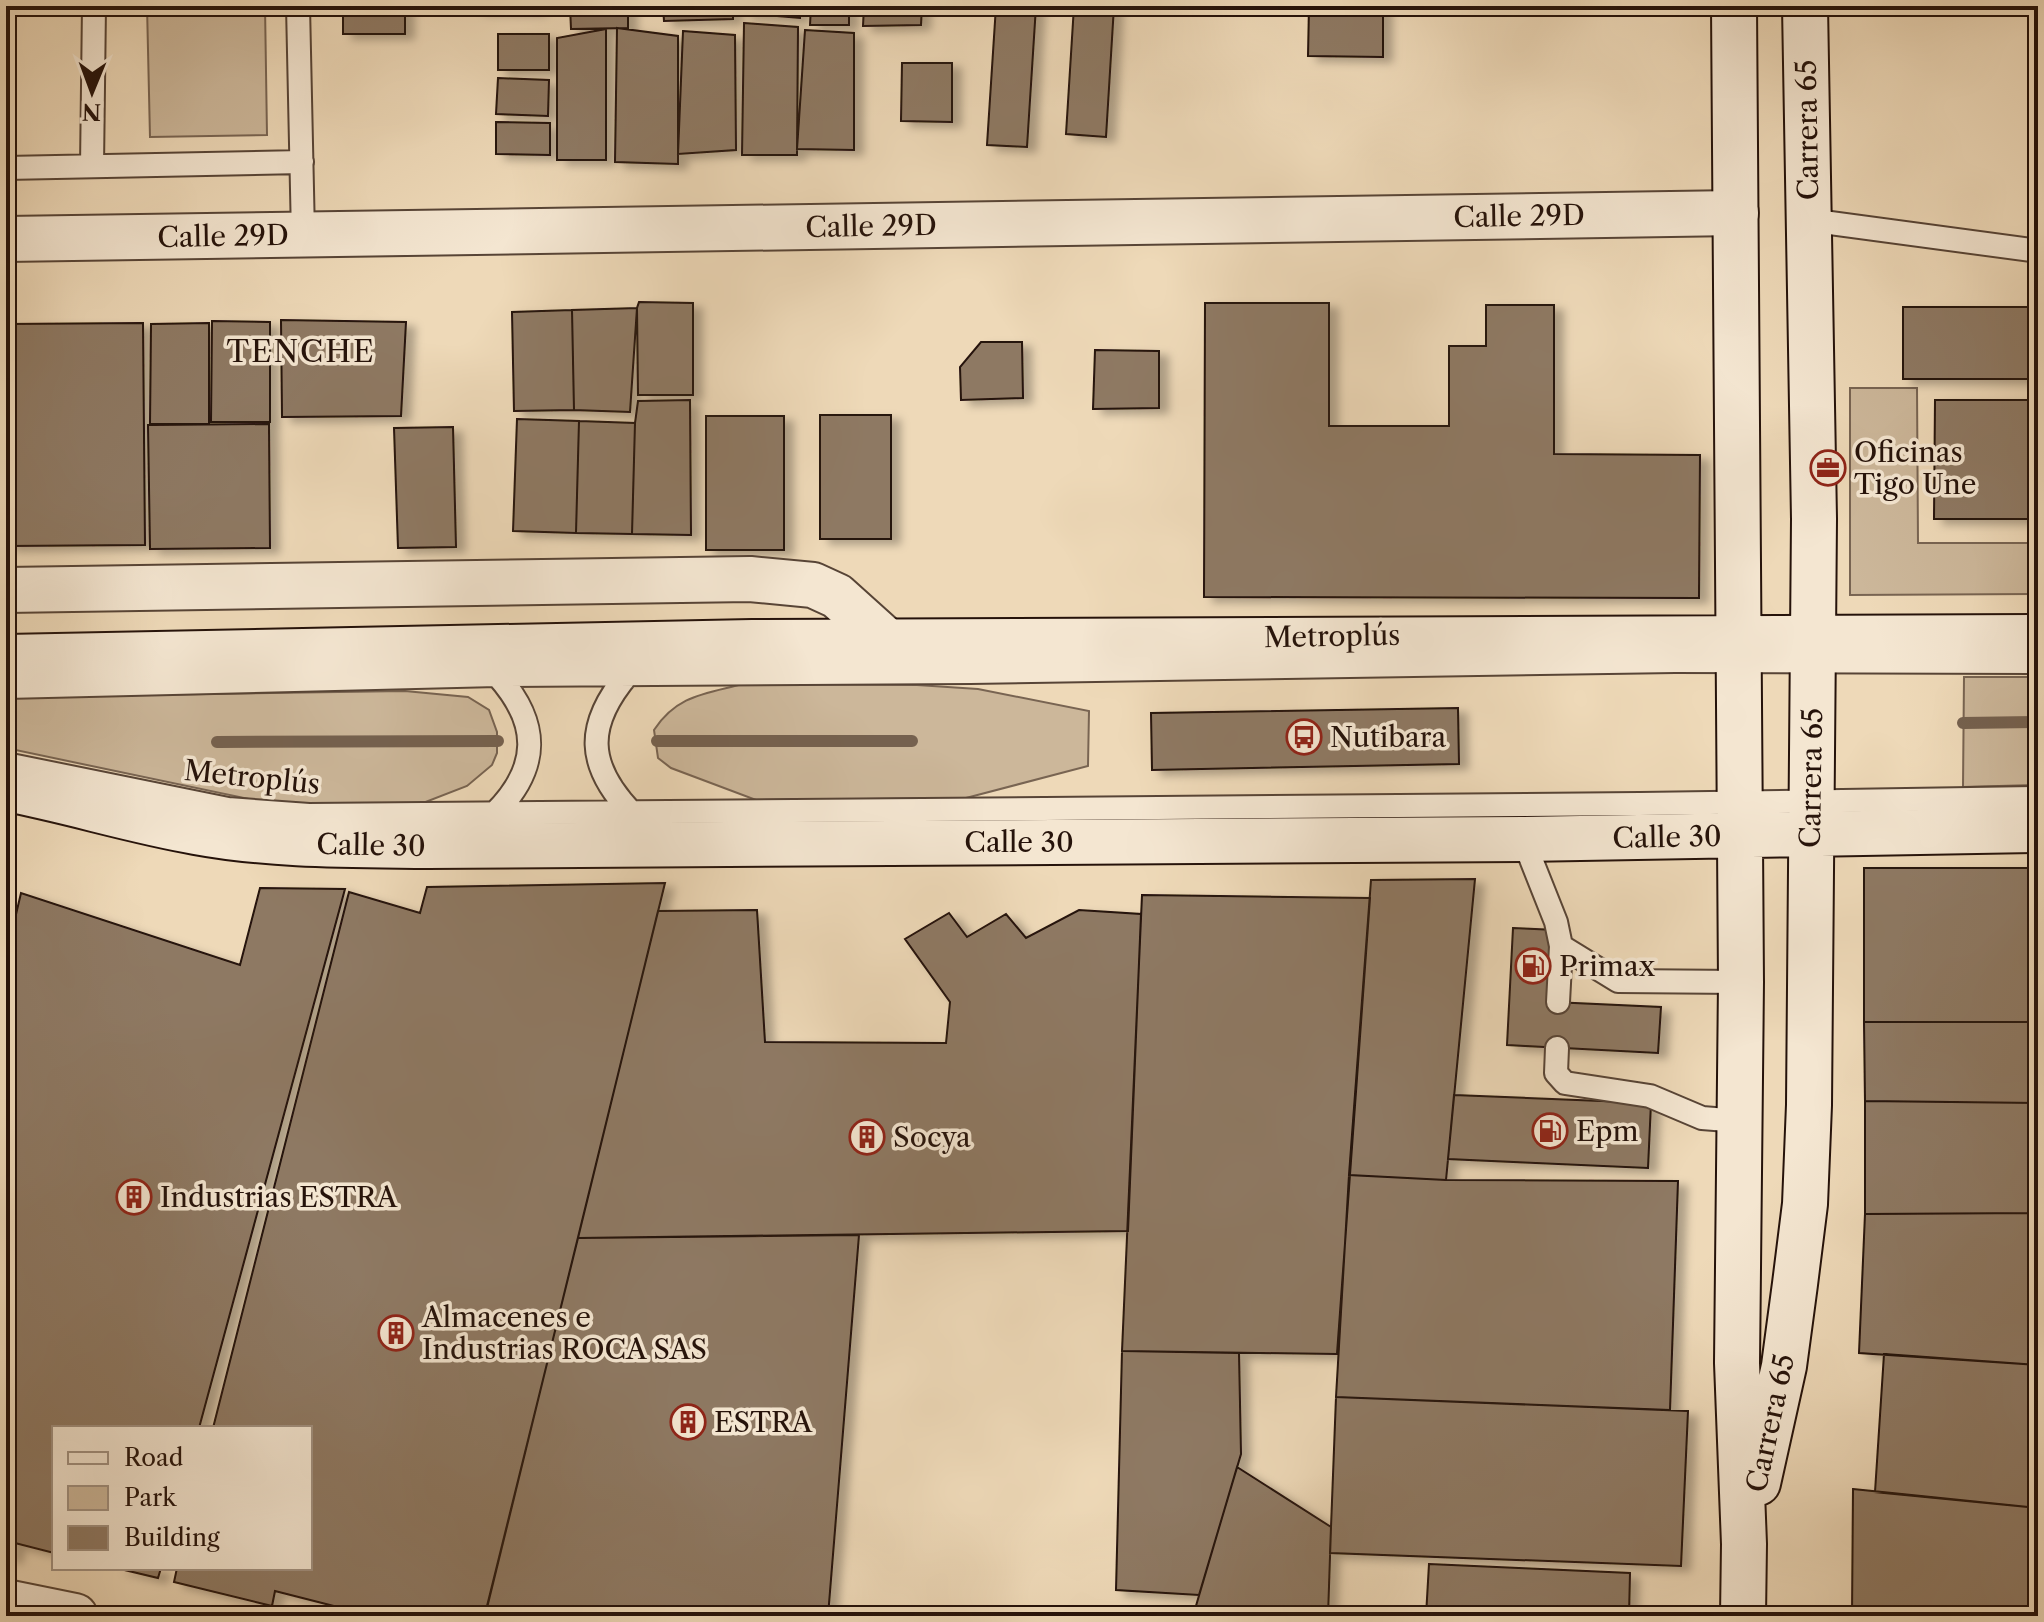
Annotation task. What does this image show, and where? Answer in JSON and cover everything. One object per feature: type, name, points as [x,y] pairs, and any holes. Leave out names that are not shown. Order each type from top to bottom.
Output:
[{"type":"main road","name":"Carrera 65","points":[[1734,6],[1741,982],[1737,1363],[1744,1544],[1743,1616]]},
{"type":"main road","name":"Carrera 65","points":[[1744,1544],[1784,1366],[1805,1204],[1809,1105],[1814,519],[1805,6]]},
{"type":"main road","name":"Calle 29D","points":[[6,239],[1736,213]]},
{"type":"main road","points":[[6,590],[761,579],[813,585],[837,596],[887,641]]},
{"type":"main road","points":[[6,657],[887,641],[1812,650],[2038,637]]},
{"type":"main road","name":"Calle 30","points":[[6,789],[197,833],[299,843],[443,846],[1523,839],[1739,819],[1811,818],[2038,830]]},
{"type":"main road","points":[[6,1602],[75,1616]]},
{"type":"lane","points":[[92,166],[94,6]]},
{"type":"lane","points":[[298,6],[303,235]]},
{"type":"lane","points":[[6,168],[302,162]]},
{"type":"lane","points":[[1808,220],[2027,250]]},
{"type":"lane","name":"Metroplús","points":[[6,687],[497,675],[970,672],[1738,650]]},
{"type":"lane","points":[[1812,650],[2038,662]]},
{"type":"lane","points":[[628,674],[603,709],[596,732],[597,757],[606,780],[632,813]]},
{"type":"lane","points":[[494,814],[522,780],[529,756],[529,732],[522,708],[497,675]]},
{"type":"lane","name":"Metroplús","points":[[6,764],[184,801],[265,813],[1739,819]]},
{"type":"lane","points":[[1811,818],[2038,798]]},
{"type":"lane","points":[[1523,839],[1556,922],[1561,946],[1558,1002]]},
{"type":"lane","points":[[1561,946],[1618,981],[1741,982]]},
{"type":"lane","points":[[1557,1048],[1556,1073],[1565,1083],[1650,1096],[1702,1118],[1740,1121]]},
{"type":"green space","points":[[147,6],[265,6],[267,135],[150,137]]},
{"type":"green space","points":[[1850,388],[1917,388],[1918,543],[2038,543],[2038,594],[1850,595]]},
{"type":"green space","points":[[1964,677],[2038,677],[2038,785],[1963,787]]},
{"type":"green space","points":[[743,684],[917,685],[978,689],[1089,711],[1088,766],[966,798],[756,800],[671,768],[658,758],[654,730],[672,709],[704,694]]},
{"type":"green space","points":[[405,691],[468,697],[489,710],[497,732],[497,753],[492,765],[467,786],[423,803],[365,807],[263,802],[6,748],[6,697]]},
{"type":"building","points":[[343,6],[405,6],[405,34],[343,34]]},
{"type":"building","points":[[476,6],[538,6],[537,10],[476,9]]},
{"type":"building","points":[[570,6],[628,6],[628,28],[571,29]]},
{"type":"building","points":[[663,6],[733,6],[733,19],[664,21]]},
{"type":"building","points":[[742,6],[800,6],[800,18],[742,13]]},
{"type":"building","points":[[811,6],[849,6],[849,25],[810,25]]},
{"type":"building","points":[[864,6],[922,6],[921,25],[863,26]]},
{"type":"building","points":[[996,6],[1036,6],[1027,147],[987,145]]},
{"type":"building","points":[[1074,6],[1114,6],[1106,137],[1066,134]]},
{"type":"building","points":[[1309,6],[1383,6],[1383,57],[1308,56]]},
{"type":"building","points":[[744,23],[798,27],[797,155],[742,155]]},
{"type":"building","points":[[617,28],[678,36],[678,164],[615,162]]},
{"type":"building","points":[[606,29],[606,160],[557,160],[557,38]]},
{"type":"building","points":[[805,30],[854,33],[854,150],[797,149]]},
{"type":"building","points":[[683,31],[735,35],[736,150],[678,154]]},
{"type":"building","points":[[498,34],[549,34],[549,70],[498,70]]},
{"type":"building","points":[[902,63],[952,63],[952,122],[901,121]]},
{"type":"building","points":[[498,78],[549,80],[548,116],[496,114]]},
{"type":"building","points":[[496,122],[550,123],[550,155],[496,154]]},
{"type":"building","points":[[639,302],[693,303],[693,395],[638,395]]},
{"type":"building","points":[[1205,303],[1329,303],[1329,426],[1449,426],[1449,346],[1486,346],[1486,305],[1554,305],[1554,454],[1700,455],[1699,598],[1204,597]]},
{"type":"building","points":[[1903,307],[2038,307],[2038,379],[1903,379]]},
{"type":"building","points":[[637,308],[630,412],[574,410],[572,310]]},
{"type":"building","points":[[572,310],[574,410],[514,411],[512,312]]},
{"type":"building","points":[[281,320],[406,322],[401,416],[282,417]]},
{"type":"building","points":[[212,321],[270,322],[270,422],[211,422]]},
{"type":"building","points":[[143,323],[145,545],[6,546],[6,324]]},
{"type":"building","points":[[209,323],[209,424],[150,424],[151,324]]},
{"type":"building","points":[[981,342],[1022,342],[1023,398],[961,400],[960,367]]},
{"type":"building","points":[[1095,350],[1159,351],[1159,408],[1093,409]]},
{"type":"building","points":[[690,400],[691,535],[632,534],[638,401]]},
{"type":"building","points":[[1935,400],[2029,400],[2028,519],[1934,519]]},
{"type":"building","points":[[820,415],[891,415],[891,539],[820,539]]},
{"type":"building","points":[[706,416],[784,416],[784,550],[706,550]]},
{"type":"building","points":[[517,419],[579,421],[576,533],[513,531]]},
{"type":"building","points":[[579,421],[635,423],[632,534],[576,533]]},
{"type":"building","points":[[269,424],[270,548],[150,549],[148,425]]},
{"type":"building","points":[[453,427],[456,547],[398,548],[394,428]]},
{"type":"building","name":"Nutibara","points":[[1458,708],[1459,764],[1152,770],[1151,713]]},
{"type":"building","points":[[1864,868],[2038,868],[2038,1022],[1864,1022]]},
{"type":"building","points":[[1475,879],[1446,1180],[1349,1175],[1371,880]]},
{"type":"building","name":"Almacenes e Industrias ROCA SAS","points":[[665,883],[485,1616],[373,1616],[275,1591],[272,1606],[174,1582],[177,1570],[312,1570],[312,1426],[214,1426],[349,892],[420,913],[427,887]]},
{"type":"building","name":"Industrias ESTRA","points":[[260,888],[345,889],[200,1426],[52,1426],[52,1552],[15,1543],[13,1558],[6,1557],[6,957],[21,893],[240,965]]},
{"type":"building","points":[[1142,895],[1370,898],[1337,1354],[1122,1351]]},
{"type":"building","name":"Socya","points":[[757,910],[765,1042],[946,1043],[950,1002],[905,939],[949,913],[967,937],[1006,914],[1026,938],[1079,910],[1141,914],[1128,1231],[578,1238],[658,911]]},
{"type":"building","name":"Primax","points":[[1513,928],[1556,930],[1553,1002],[1661,1007],[1658,1053],[1507,1045]]},
{"type":"building","points":[[1864,1022],[2038,1022],[2038,1103],[1865,1101]]},
{"type":"building","name":"Epm","points":[[1454,1095],[1651,1103],[1648,1168],[1448,1159]]},
{"type":"building","points":[[1865,1101],[2038,1103],[2038,1213],[1865,1214]]},
{"type":"building","points":[[1349,1175],[1446,1180],[1678,1181],[1670,1410],[1336,1397]]},
{"type":"building","points":[[2038,1213],[2038,1365],[1859,1353],[1865,1214]]},
{"type":"building","name":"ESTRA","points":[[859,1235],[828,1616],[625,1616],[487,1606],[578,1238]]},
{"type":"building","points":[[1122,1351],[1239,1353],[1241,1454],[1199,1595],[1116,1590]]},
{"type":"building","points":[[1884,1354],[2038,1365],[2038,1508],[1875,1492]]},
{"type":"building","points":[[1336,1397],[1688,1411],[1681,1566],[1330,1553]]},
{"type":"building","points":[[1237,1467],[1331,1527],[1328,1616],[1193,1616]]},
{"type":"building","points":[[1853,1489],[2038,1508],[2038,1616],[1852,1616]]},
{"type":"building","points":[[1429,1564],[1630,1573],[1629,1616],[1426,1616]]},
{"type":"building","points":[[124,1570],[160,1570],[158,1578]]},
{"type":"waterway","points":[[1963,723],[2038,722]]},
{"type":"waterway","points":[[217,742],[498,741]]},
{"type":"waterway","points":[[657,741],[912,741]]},
{"type":"place","name":"Oficinas Tigo Une","points":[[1828,468]]},
{"type":"place","name":"Nutibara","points":[[1304,737]]},
{"type":"place","name":"Primax","points":[[1533,966]]},
{"type":"place","name":"Epm","points":[[1550,1131]]},
{"type":"place","name":"Socya","points":[[867,1137]]},
{"type":"place","name":"Industrias ESTRA","points":[[134,1197]]},
{"type":"place","name":"Almacenes e Industrias ROCA SAS","points":[[396,1333]]},
{"type":"place","name":"ESTRA","points":[[688,1422]]},
{"type":"district","name":"TENCHE","points":[[301,351]]}]
